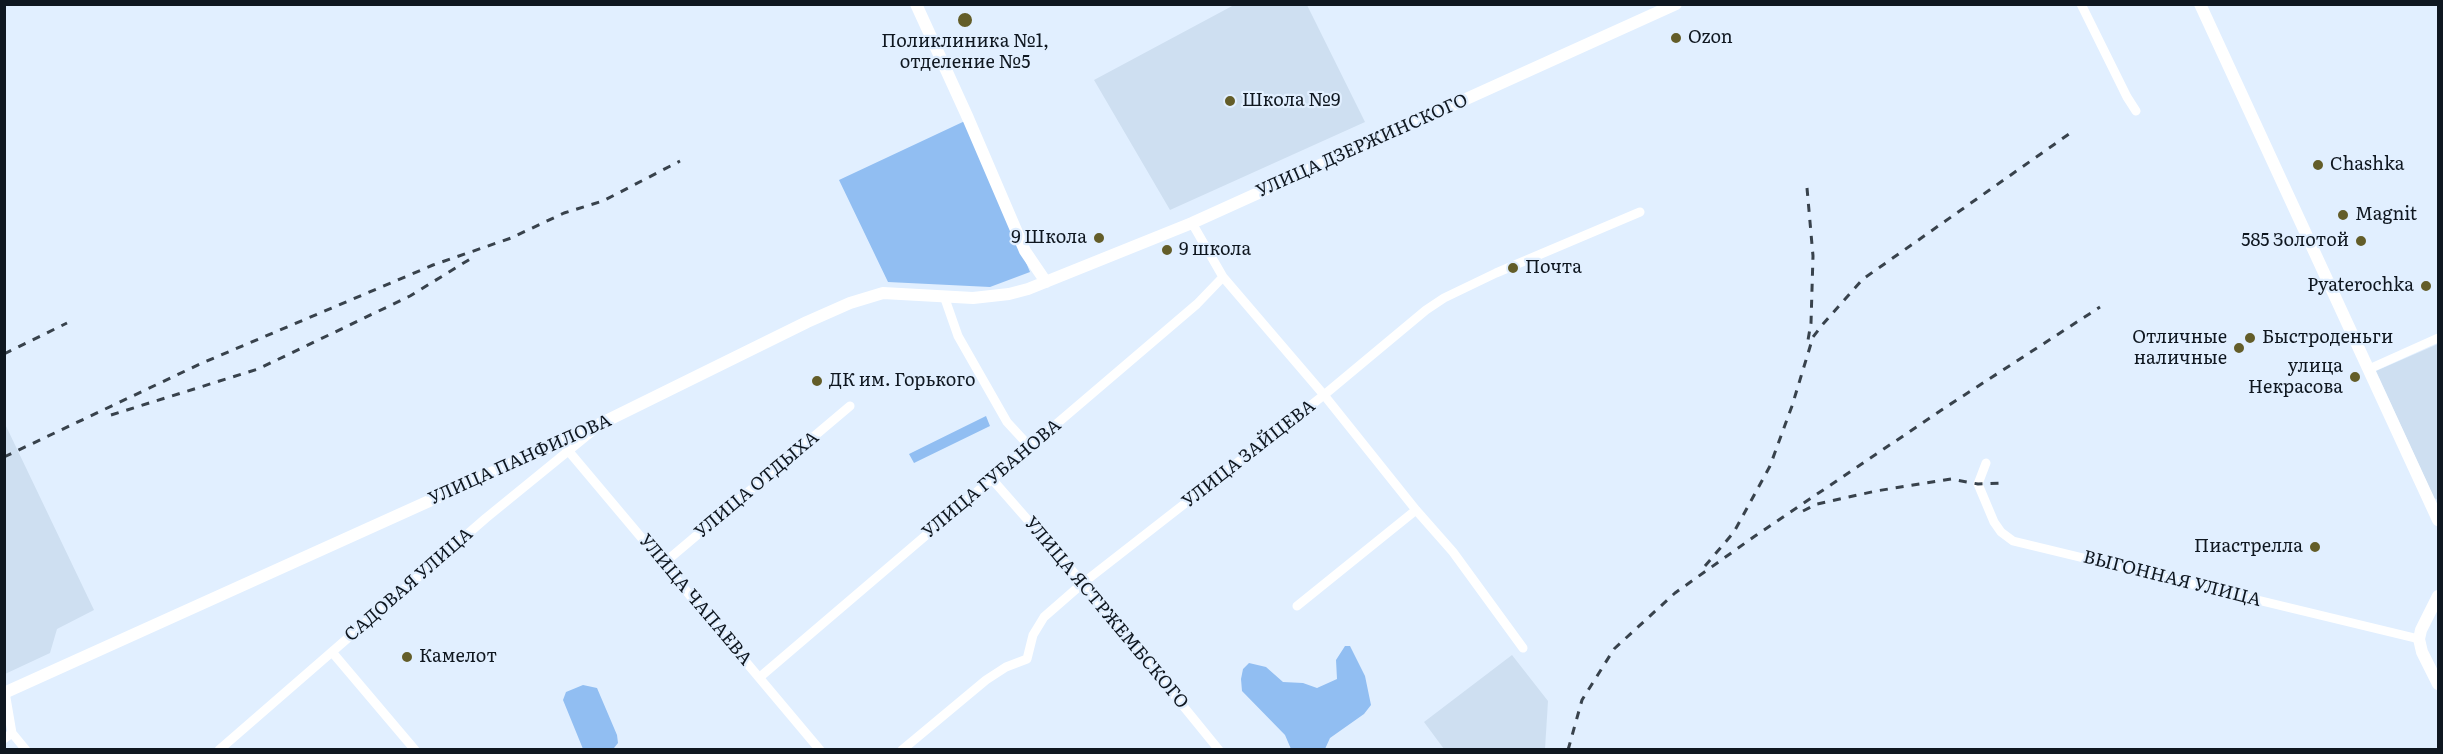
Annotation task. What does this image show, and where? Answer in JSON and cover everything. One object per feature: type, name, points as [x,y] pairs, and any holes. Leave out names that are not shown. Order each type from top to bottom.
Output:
[{"type":"main road","points":[[916,4],[1025,251],[1046,282]]},
{"type":"main road","name":"УЛИЦА ДЗЕРЖИНСКОГО","points":[[1046,282],[1192,223],[1676,4]]},
{"type":"main road","points":[[2200,4],[2369,369],[2434,502],[2439,520]]},
{"type":"main road","name":"УЛИЦА ПАНФИЛОВА","points":[[5,693],[565,446],[602,423],[807,322],[869,296],[899,292],[990,297],[1009,294],[1046,282]]},
{"type":"main road","points":[[2439,596],[2419,639],[2422,652],[2439,684]]},
{"type":"main road","points":[[2426,621],[2439,614]]},
{"type":"street","points":[[2081,4],[2136,111]]},
{"type":"street","name":"УЛИЦА ЗАЙЦЕВА","points":[[902,750],[986,680],[1006,667],[1027,659],[1037,625],[1083,584],[1324,395],[1426,310],[1444,298],[1496,273],[1640,212]]},
{"type":"street","points":[[1192,223],[1222,277],[1324,395],[1416,510],[1453,552],[1523,648]]},
{"type":"street","name":"УЛИЦА ГУБАНОВА","points":[[760,677],[1197,304],[1222,277]]},
{"type":"street","points":[[944,296],[958,336],[1006,423],[1031,447]]},
{"type":"street","points":[[2369,369],[2439,338]]},
{"type":"street","name":"УЛИЦА ОТДЫХА","points":[[664,563],[850,406]]},
{"type":"street","name":"УЛИЦА ЧАПАЕВА","points":[[565,446],[820,750]]},
{"type":"street","name":"САДОВАЯ УЛИЦА","points":[[219,750],[486,518],[565,446]]},
{"type":"street","name":"ВЫГОННАЯ УЛИЦА","points":[[1986,463],[1978,484],[1994,522],[2001,532],[2013,540],[2419,639]]},
{"type":"street","name":"УЛИЦА ЯСТРЖЕМБСКОГО","points":[[992,478],[1083,584],[1219,750]]},
{"type":"street","points":[[1298,606],[1416,510]]},
{"type":"street","points":[[332,652],[415,750]]},
{"type":"street","points":[[5,693],[8,736],[26,750]]},
{"type":"shaded area","name":"Школа №9","points":[[1234,5],[1307,5],[1365,122],[1170,210],[1094,80]]},
{"type":"shaded area","points":[[967,120],[1030,272],[990,287],[888,282],[839,180]]},
{"type":"shaded area","points":[[2438,344],[2438,500],[2434,498],[2376,371]]},
{"type":"shaded area","points":[[986,416],[990,426],[914,463],[909,454]]},
{"type":"shaded area","points":[[5,424],[94,610],[57,629],[50,653],[5,674]]},
{"type":"shaded area","points":[[1345,646],[1350,646],[1365,676],[1371,705],[1364,714],[1330,738],[1325,749],[1291,749],[1285,735],[1242,691],[1243,669],[1249,663],[1266,667],[1283,682],[1303,683],[1317,688],[1337,679],[1336,660]]},
{"type":"shaded area","points":[[1512,655],[1548,701],[1545,749],[1444,749],[1424,722]]},
{"type":"shaded area","points":[[583,685],[597,688],[617,735],[618,743],[614,748],[583,749],[563,700],[566,692]]},
{"type":"railway","points":[[1705,566],[1734,532],[1770,466],[1792,406],[1813,337],[1823,324],[1863,279],[2069,134]]},
{"type":"railway","points":[[4,457],[200,364],[433,265],[511,238],[564,213],[603,201],[680,161]]},
{"type":"railway","points":[[1807,188],[1813,256],[1811,323],[1808,340]]},
{"type":"railway","points":[[111,415],[258,369],[410,296],[475,256]]},
{"type":"railway","points":[[1568,750],[1582,700],[1614,649],[1675,593],[1946,407],[2100,307]]},
{"type":"railway","points":[[4,354],[67,323]]},
{"type":"railway","points":[[1803,511],[1817,504],[1876,491],[1951,479],[1978,484],[2005,483]]},
{"type":"place","name":"Поликлиника №1, отделение №5","points":[[965,20]]},
{"type":"place","name":"Ozon","points":[[1676,38]]},
{"type":"place","name":"Школа №9","points":[[1230,101]]},
{"type":"place","name":"Chashka","points":[[2318,165]]},
{"type":"place","name":"Magnit","points":[[2343,215]]},
{"type":"place","name":"9 Школа","points":[[1099,238]]},
{"type":"place","name":"585 Золотой","points":[[2361,241]]},
{"type":"place","name":"9 школа","points":[[1167,250]]},
{"type":"place","name":"Почта","points":[[1513,268]]},
{"type":"place","name":"Pyaterochka","points":[[2426,286]]},
{"type":"place","name":"Быстроденьги","points":[[2250,338]]},
{"type":"place","name":"Отличные наличные","points":[[2239,348]]},
{"type":"place","name":"улица Некрасова","points":[[2355,377]]},
{"type":"place","name":"ДК им. Горького","points":[[817,381]]},
{"type":"place","name":"Пиастрелла","points":[[2315,547]]},
{"type":"place","name":"Камелот","points":[[407,657]]}]
